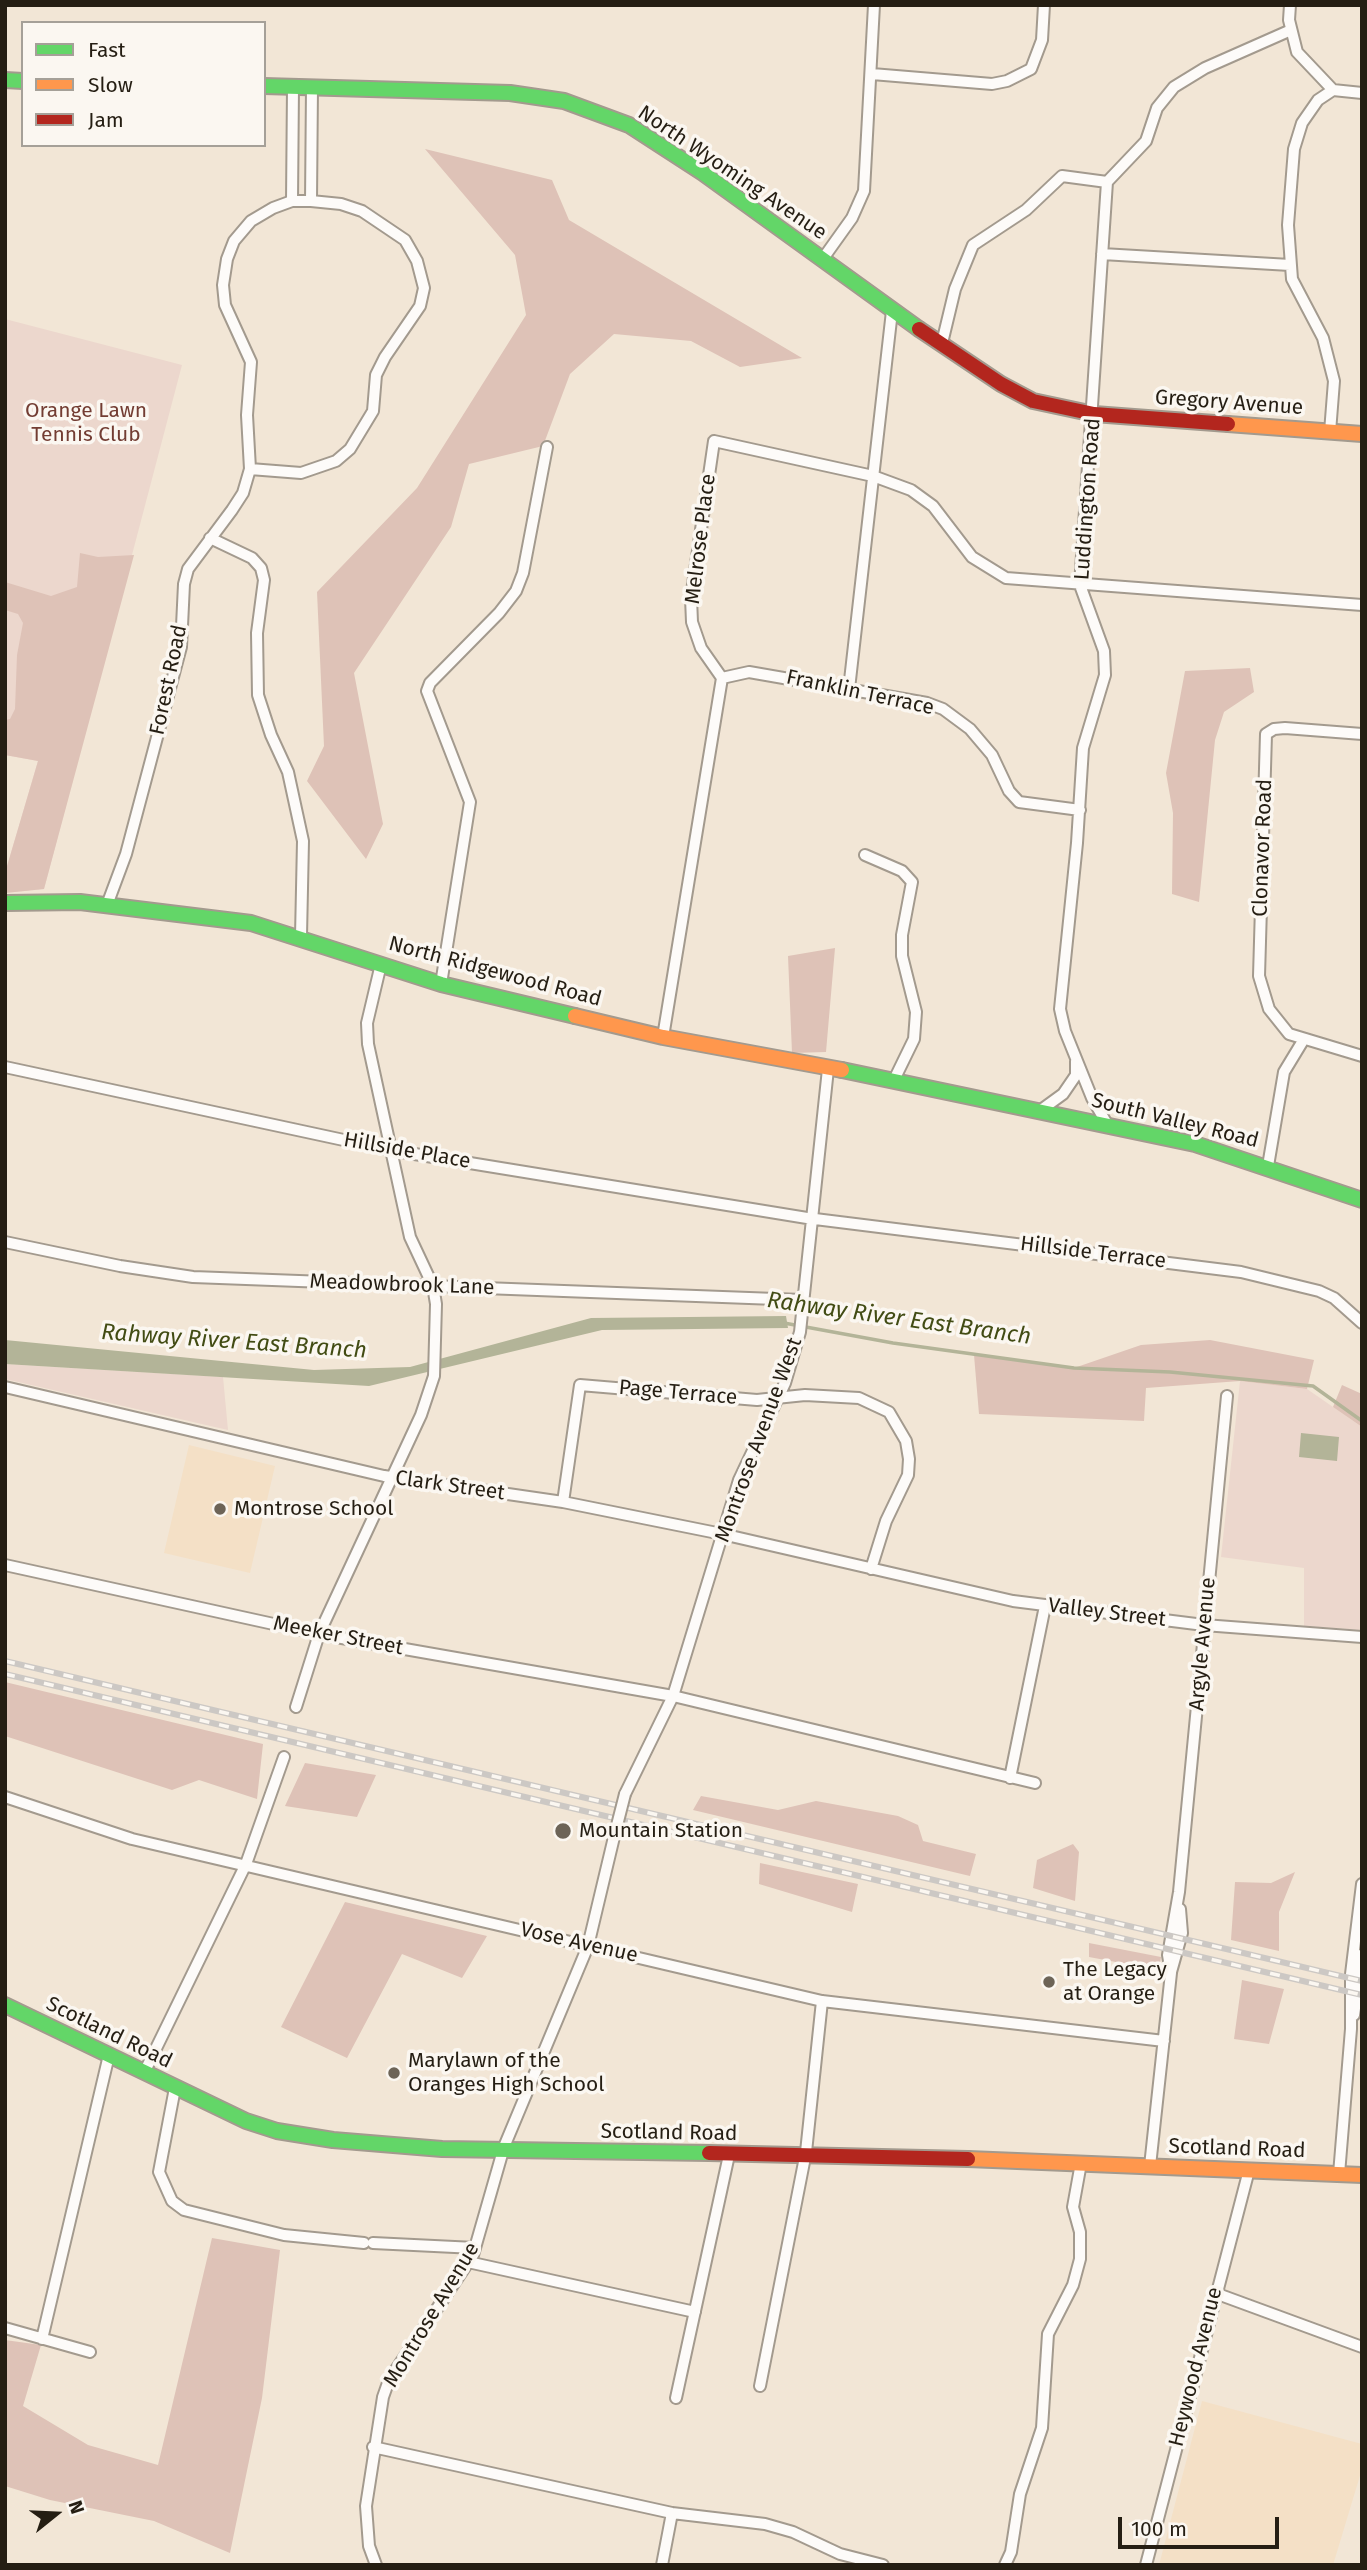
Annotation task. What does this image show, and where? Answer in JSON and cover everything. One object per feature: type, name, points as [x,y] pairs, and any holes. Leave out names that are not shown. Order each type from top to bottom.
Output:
[{"type":"main road","name":"North Wyoming Avenue","points":[[266,86],[510,93],[564,101],[629,125],[892,311],[1001,384],[1033,401],[1094,414]]},
{"type":"main road","name":"Gregory Avenue","points":[[1094,414],[1362,434]]},
{"type":"main road","name":"North Ridgewood Road","points":[[5,903],[107,905],[251,923],[301,936],[441,984],[663,1037],[974,1097]]},
{"type":"main road","name":"South Valley Road","points":[[974,1097],[1195,1144],[1268,1166],[1362,1200]]},
{"type":"main road","name":"Scotland Road","points":[[5,2005],[246,2121],[304,2136],[380,2145],[503,2150],[1150,2166],[1362,2175]]},
{"type":"street","points":[[822,260],[852,218],[864,191],[874,5]]},
{"type":"street","points":[[872,74],[992,85],[1007,81],[1031,68],[1042,40],[1044,5]]},
{"type":"street","points":[[1290,5],[1291,30],[1297,52],[1333,90]]},
{"type":"street","points":[[942,343],[955,289],[973,244],[1026,210],[1048,186],[1062,176],[1107,182],[1146,141],[1157,108],[1174,87],[1205,68],[1291,30]]},
{"type":"street","points":[[250,469],[300,472],[336,461],[350,449],[373,411],[376,375],[385,357],[411,321],[424,288],[417,261],[405,240],[362,211],[341,204],[292,201],[293,87]]},
{"type":"street","points":[[311,201],[312,88]]},
{"type":"street","points":[[1330,432],[1334,382],[1329,356],[1316,323],[1292,279],[1290,265],[1288,225],[1294,149],[1302,122],[1318,100],[1333,90],[1362,93]]},
{"type":"street","name":"Luddington Road","points":[[1107,182],[1094,414],[1080,585],[1104,651],[1105,675],[1083,748],[1080,810],[1060,1009],[1065,1031],[1092,1098],[1107,1124]]},
{"type":"street","name":"Forest Road","points":[[107,905],[127,854],[181,647],[184,584],[188,569],[243,493],[250,469],[247,415],[251,362],[225,305],[223,285],[227,259],[234,241],[251,220],[292,201]]},
{"type":"street","points":[[1102,254],[1290,265]]},
{"type":"street","points":[[849,689],[892,311]]},
{"type":"street","name":"Melrose Place","points":[[722,678],[701,648],[692,622],[691,598],[714,441],[873,477],[922,496],[972,557],[1000,575],[1080,585]]},
{"type":"street","points":[[441,984],[470,802],[427,691],[430,682],[499,613],[516,591],[523,573],[547,447]]},
{"type":"street","points":[[210,538],[252,558],[261,568],[264,580],[257,633],[258,695],[271,736],[288,772],[303,841],[301,936]]},
{"type":"street","points":[[1080,585],[1362,606]]},
{"type":"street","name":"Franklin Terrace","points":[[722,678],[749,672],[927,703],[943,709],[970,729],[992,755],[1009,791],[1019,802],[1080,810]]},
{"type":"street","points":[[663,1037],[722,678]]},
{"type":"street","name":"Clonavor Road","points":[[1304,1039],[1289,1034],[1278,1023],[1269,1009],[1259,976],[1266,734],[1274,729],[1285,728],[1362,734]]},
{"type":"street","points":[[865,855],[902,871],[912,882],[902,935],[902,956],[916,1013],[914,1039],[894,1080]]},
{"type":"street","points":[[296,1707],[319,1634],[421,1415],[434,1376],[436,1304],[433,1286],[410,1237],[390,1150],[367,1023],[381,964]]},
{"type":"street","points":[[1268,1166],[1284,1072],[1304,1039],[1362,1056]]},
{"type":"street","points":[[1041,1110],[1063,1094],[1076,1075],[1076,1055]]},
{"type":"street","name":"Hillside Place","points":[[5,1067],[390,1150],[812,1218]]},
{"type":"street","name":"Montrose Avenue West","points":[[625,1794],[673,1696],[739,1480],[778,1399],[800,1332],[828,1069]]},
{"type":"street","name":"Hillside Terrace","points":[[812,1218],[1143,1258],[1289,1281],[1334,1298],[1362,1323]]},
{"type":"street","name":"Meadowbrook Lane","points":[[5,1242],[120,1266],[193,1277],[802,1300]]},
{"type":"street","name":"Page Terrace","points":[[563,1502],[580,1385],[778,1399],[805,1395],[859,1398],[889,1412],[899,1424],[906,1441],[908,1475],[886,1521],[871,1569]]},
{"type":"street","name":"Clark Street","points":[[5,1387],[392,1478],[563,1502],[722,1534],[898,1575]]},
{"type":"street","name":"Argyle Avenue","points":[[1150,2166],[1171,1973],[1182,1933],[1179,1892],[1227,1396]]},
{"type":"street","name":"Meeker Street","points":[[5,1565],[319,1634],[673,1696],[1035,1783]]},
{"type":"street","name":"Valley Street","points":[[898,1575],[1045,1606],[1205,1625],[1362,1637]]},
{"type":"street","points":[[1010,1778],[1045,1606]]},
{"type":"street","points":[[144,2073],[246,1864],[284,1757]]},
{"type":"street","name":"Montrose Avenue","points":[[376,2565],[369,2546],[366,2506],[373,2447],[389,2381],[475,2248],[503,2150],[588,1945],[625,1794]]},
{"type":"street","name":"Vose Avenue","points":[[5,1797],[132,1839],[822,2001],[1164,2041]]},
{"type":"street","points":[[1339,2174],[1351,2029],[1360,1975],[1357,1942],[1362,1884]]},
{"type":"street","points":[[760,2386],[805,2156],[822,2001]]},
{"type":"street","points":[[42,2339],[109,2055]]},
{"type":"street","points":[[175,2088],[159,2172],[172,2201],[184,2210],[284,2235],[369,2243],[475,2248]]},
{"type":"street","points":[[676,2398],[729,2155]]},
{"type":"street","points":[[1004,2565],[1011,2552],[1020,2494],[1042,2428],[1048,2334],[1073,2285],[1080,2259],[1080,2232],[1073,2207],[1081,2164]]},
{"type":"street","name":"Heywood Avenue","points":[[1146,2565],[1215,2292],[1249,2170]]},
{"type":"street","points":[[468,2262],[695,2312]]},
{"type":"street","points":[[1215,2292],[1362,2347]]},
{"type":"street","points":[[5,2329],[90,2352]]},
{"type":"street","points":[[373,2447],[672,2513],[765,2524],[793,2532],[840,2554],[883,2565]]},
{"type":"street","points":[[662,2565],[672,2513]]},
{"type":"shaded area","points":[[425,149],[552,180],[569,220],[802,358],[740,367],[691,341],[614,334],[570,374],[543,446],[469,464],[451,527],[354,673],[383,824],[366,859],[307,781],[324,746],[317,592],[417,488],[526,315],[515,255]]},
{"type":"shaded area","points":[[80,553],[98,557],[134,555],[44,889],[5,893],[5,873],[38,761],[5,755],[5,720],[10,719],[15,709],[17,655],[23,623],[18,614],[5,610],[5,582],[51,596],[77,587]]},
{"type":"shaded area","points":[[1250,668],[1254,692],[1224,712],[1215,740],[1199,902],[1172,894],[1173,813],[1166,773],[1185,671]]},
{"type":"shaded area","points":[[835,948],[826,1052],[792,1053],[788,956]]},
{"type":"shaded area","points":[[786,1316],[788,1328],[602,1330],[369,1386],[5,1364],[5,1340],[314,1370],[410,1367],[591,1318]]},
{"type":"shaded area","points":[[1210,1340],[1314,1360],[1307,1389],[1240,1381],[1146,1388],[1144,1421],[979,1414],[974,1355],[1074,1368],[1141,1345]]},
{"type":"shaded area","points":[[1342,1385],[1362,1394],[1362,1427],[1333,1407]]},
{"type":"shaded area","points":[[1301,1433],[1339,1437],[1337,1461],[1299,1457]]},
{"type":"shaded area","name":"Montrose School","points":[[189,1445],[275,1466],[250,1573],[164,1553]]},
{"type":"shaded area","points":[[5,1682],[263,1744],[257,1799],[199,1780],[172,1790],[5,1736]]},
{"type":"shaded area","points":[[305,1763],[376,1775],[357,1817],[285,1806]]},
{"type":"shaded area","points":[[701,1796],[778,1810],[816,1801],[898,1816],[918,1825],[923,1841],[976,1854],[970,1876],[693,1810]]},
{"type":"shaded area","points":[[1073,1844],[1079,1852],[1075,1901],[1033,1888],[1037,1860]]},
{"type":"shaded area","points":[[760,1863],[858,1884],[852,1912],[759,1884]]},
{"type":"shaded area","points":[[1295,1872],[1279,1912],[1279,1951],[1231,1940],[1235,1882],[1271,1883]]},
{"type":"shaded area","points":[[345,1902],[487,1936],[462,1978],[402,1954],[347,2058],[281,2027]]},
{"type":"shaded area","points":[[1089,1943],[1161,1957],[1159,1970],[1089,1957]]},
{"type":"shaded area","points":[[1242,1980],[1284,1989],[1269,2044],[1234,2039]]},
{"type":"shaded area","points":[[212,2238],[280,2250],[262,2398],[230,2553],[154,2521],[50,2500],[5,2486],[5,2340],[41,2345],[23,2406],[88,2445],[158,2465]]},
{"type":"shaded area","points":[[1202,2401],[1362,2444],[1362,2469],[1333,2565],[1159,2565]]},
{"type":"green space","name":"Orange Lawn Tennis Club","points":[[5,319],[182,365],[44,889],[5,893],[5,873],[38,761],[5,755]]},
{"type":"green space","points":[[5,1364],[223,1377],[228,1430],[5,1379]]},
{"type":"green space","points":[[1240,1381],[1307,1389],[1362,1427],[1362,1630],[1304,1626],[1304,1568],[1221,1557]]},
{"type":"waterway","name":"Rahway River East Branch","points":[[784,1323],[893,1343],[1074,1368],[1170,1372],[1313,1386],[1362,1421]]},
{"type":"railway","points":[[5,1661],[1362,1981]]},
{"type":"railway","points":[[5,1674],[1362,1995]]},
{"type":"traffic: fast","points":[[5,80],[21,81]]},
{"type":"traffic: fast","points":[[266,86],[510,93],[564,101],[629,125],[703,173],[919,329]]},
{"type":"traffic: fast","points":[[5,903],[80,902],[251,923],[441,984],[575,1016]]},
{"type":"traffic: fast","points":[[842,1070],[1195,1144],[1362,1200]]},
{"type":"traffic: fast","points":[[5,2005],[246,2121],[277,2131],[333,2140],[442,2149],[709,2153]]},
{"type":"traffic: slow","points":[[1228,424],[1362,434]]},
{"type":"traffic: slow","points":[[575,1016],[663,1037],[842,1070]]},
{"type":"traffic: slow","points":[[968,2159],[1362,2175]]},
{"type":"traffic: jam","points":[[919,329],[1001,384],[1033,401],[1094,414],[1228,424]]},
{"type":"traffic: jam","points":[[709,2153],[968,2159]]},
{"type":"place","name":"Montrose School","points":[[220,1509]]},
{"type":"place","name":"Mountain Station","points":[[563,1831]]},
{"type":"place","name":"The Legacy at Orange","points":[[1049,1982]]},
{"type":"place","name":"Marylawn of the Oranges High School","points":[[394,2073]]}]
